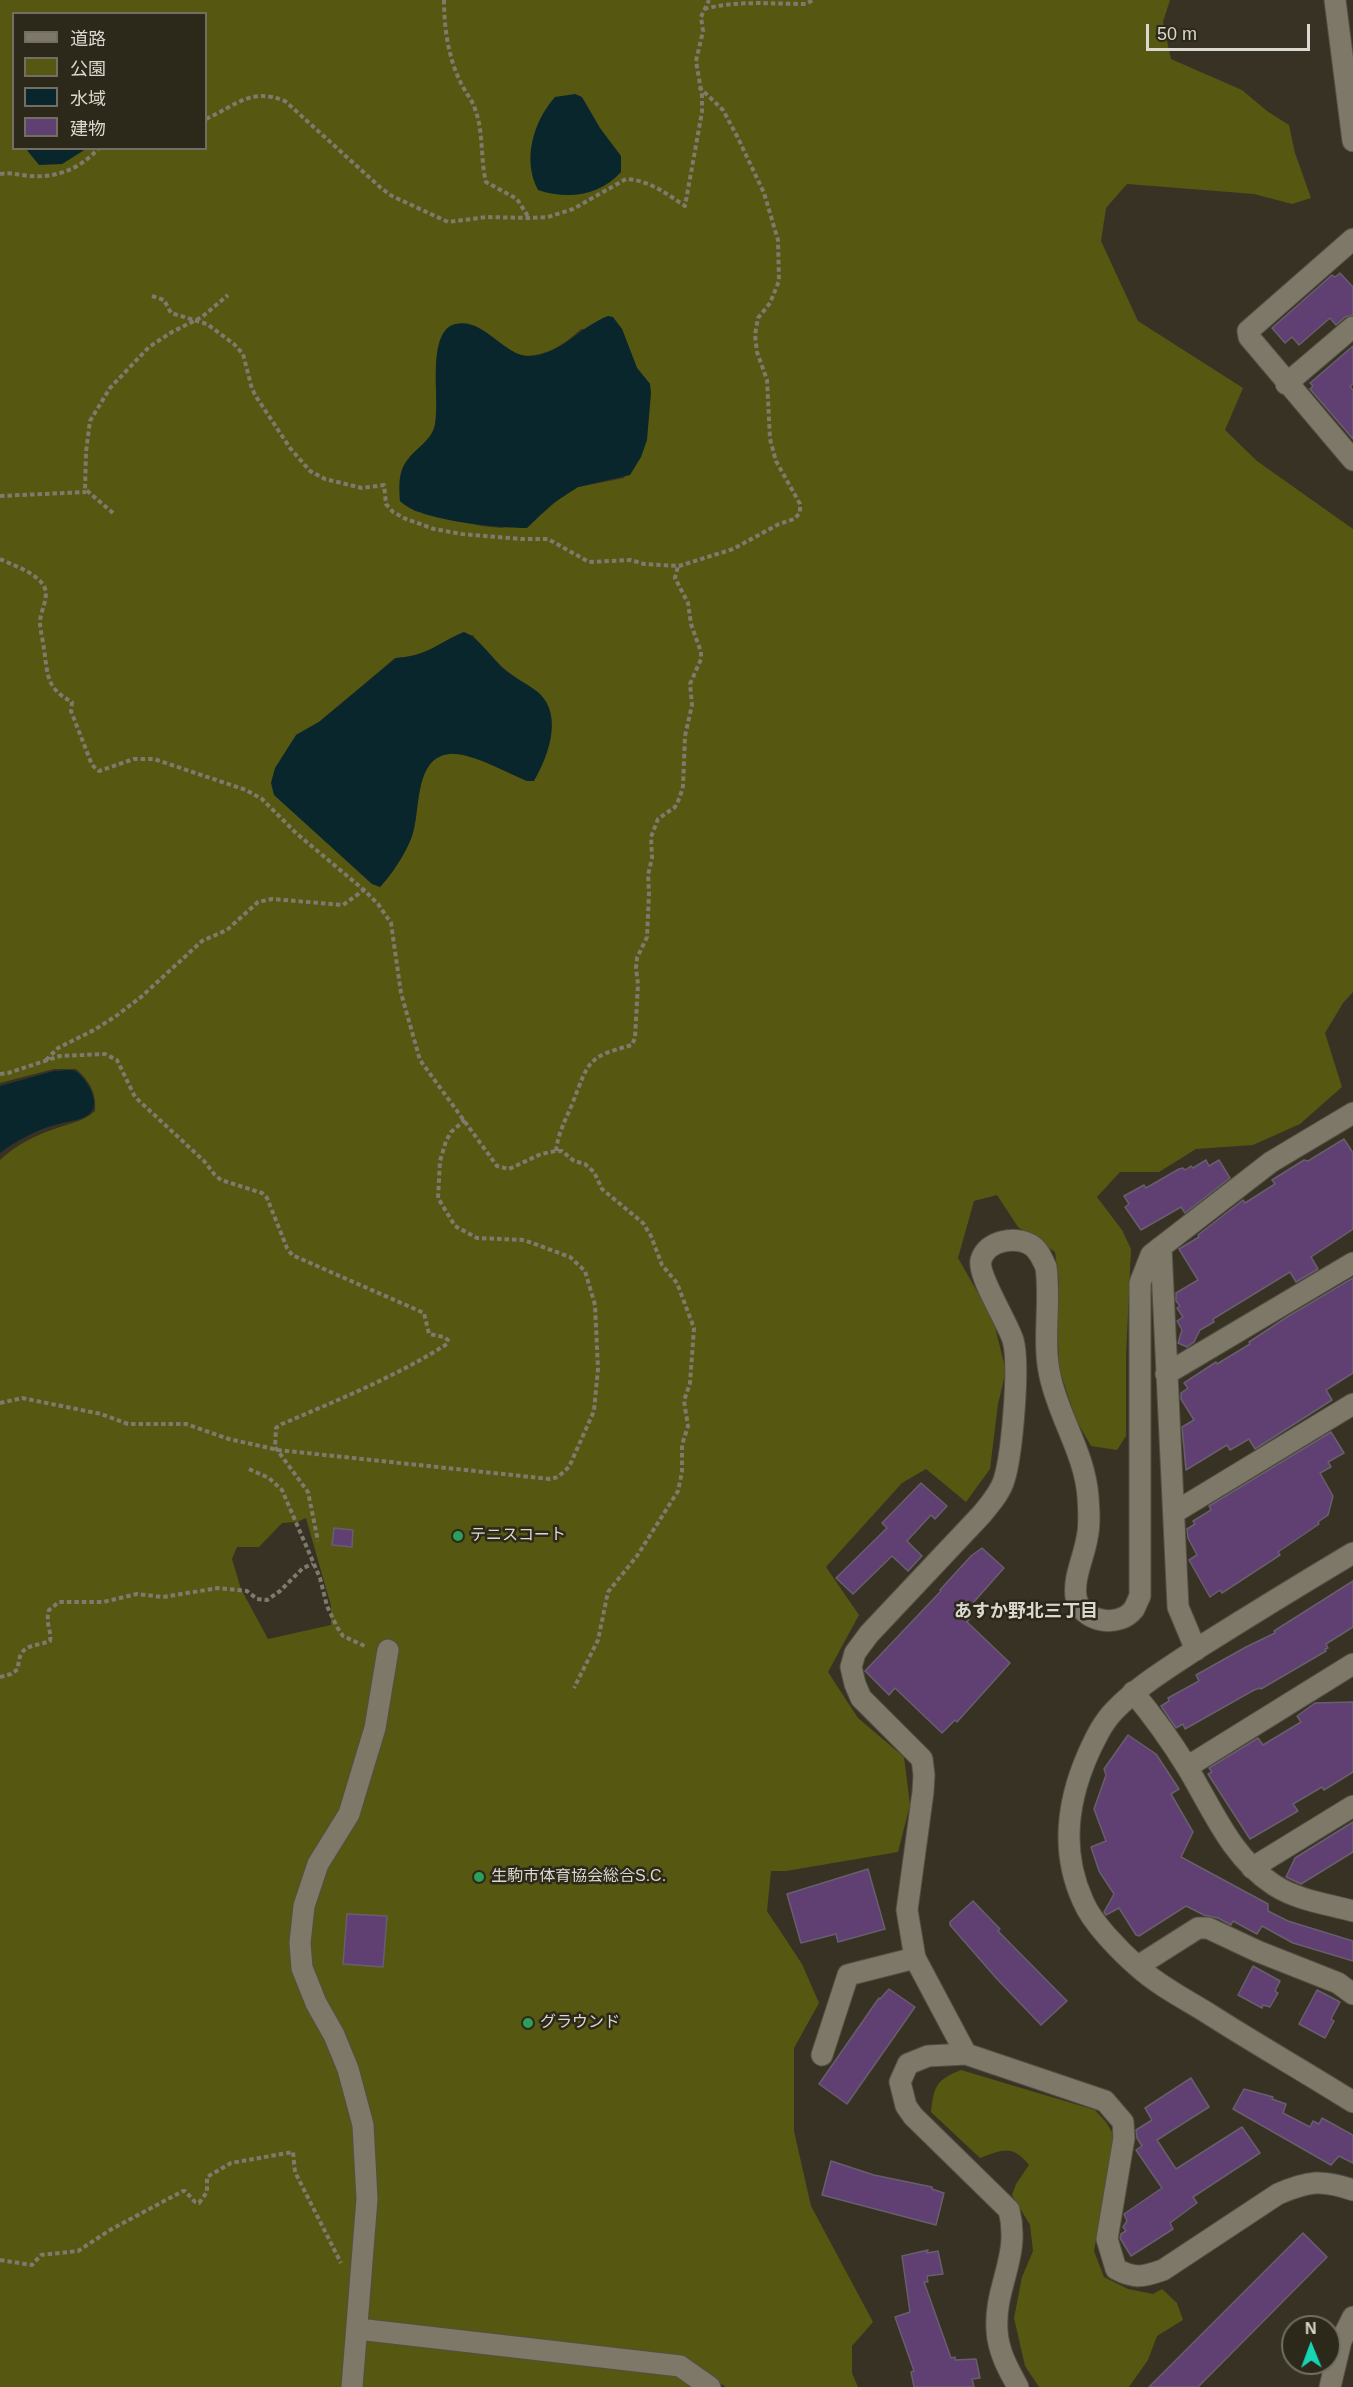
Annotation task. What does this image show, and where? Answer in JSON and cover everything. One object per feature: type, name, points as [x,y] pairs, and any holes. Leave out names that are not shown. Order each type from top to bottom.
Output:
[{"type":"street","points":[[1335,0],[1346,21],[1353,141]]},
{"type":"street","points":[[1353,238],[1248,331],[1249,337],[1286,384],[1353,460]]},
{"type":"street","points":[[1286,384],[1353,327]]},
{"type":"street","points":[[966,2054],[915,1958],[907,1910],[923,1792],[922,1759],[861,1698],[851,1667],[855,1653],[869,1634],[982,1514],[997,1495],[1004,1480],[1009,1451],[1016,1364],[1014,1342],[999,1306],[981,1273],[981,1261],[986,1251],[996,1243],[1007,1239],[1032,1246],[1039,1253],[1046,1267],[1049,1373],[1054,1394],[1087,1480],[1090,1516],[1076,1597],[1082,1610],[1094,1618],[1108,1622],[1123,1617],[1133,1610],[1140,1596],[1140,1283],[1151,1256],[1271,1162],[1353,1113]]},
{"type":"street","points":[[1161,1247],[1178,1606],[1196,1650]]},
{"type":"street","points":[[1166,1374],[1353,1263]]},
{"type":"street","points":[[1175,1512],[1353,1404]]},
{"type":"street","points":[[1353,1553],[1196,1650],[1133,1692],[1113,1711],[1098,1730],[1076,1781],[1069,1810],[1068,1837],[1074,1872],[1083,1901],[1095,1920],[1138,1966],[1234,2030],[1297,2066],[1353,2102]]},
{"type":"street","points":[[352,2387],[358,2329],[358,2285],[367,2199],[363,2125],[334,2035],[316,2002],[302,1968],[300,1943],[304,1906],[318,1864],[349,1814],[353,1803],[375,1728],[388,1650]]},
{"type":"street","points":[[1187,1767],[1353,1664]]},
{"type":"street","points":[[1133,1692],[1150,1712],[1187,1767],[1225,1836],[1252,1868],[1275,1886],[1306,1899],[1353,1911]]},
{"type":"street","points":[[1252,1868],[1353,1806]]},
{"type":"street","points":[[1138,1966],[1198,1928],[1208,1928],[1257,1951],[1338,1983],[1353,1994]]},
{"type":"street","points":[[822,2055],[848,1975],[915,1958]]},
{"type":"street","points":[[1018,2387],[1001,2350],[997,2330],[998,2306],[1013,2247],[1013,2226],[1009,2210],[913,2116],[906,2106],[900,2082],[908,2064],[928,2056],[966,2054],[1105,2101],[1123,2122],[1124,2138],[1107,2239],[1116,2269],[1131,2277],[1146,2276],[1163,2270],[1278,2194],[1298,2186],[1317,2181],[1353,2190]]},
{"type":"street","points":[[1330,2387],[1341,2341],[1353,2317]]},
{"type":"street","points":[[358,2329],[680,2366],[710,2387]]},
{"type":"path","points":[[444,0],[444,17],[450,50],[459,80],[475,108],[481,130],[486,182],[517,199],[529,218]]},
{"type":"path","points":[[207,118],[239,101],[269,94],[285,101],[392,196],[448,222],[487,217],[548,217],[573,208],[626,179],[646,183],[685,206],[702,112],[702,96],[696,61],[703,31],[701,17],[709,0]]},
{"type":"path","points":[[704,10],[724,4],[750,1],[806,4],[813,0]]},
{"type":"path","points":[[152,296],[165,300],[171,313],[196,320],[214,329],[243,354],[252,389],[290,448],[310,471],[325,479],[362,488],[384,484],[386,504],[393,512],[434,529],[496,538],[548,539],[589,562],[631,560],[645,564],[679,566],[733,549],[779,524],[794,519],[800,513],[800,504],[776,461],[770,439],[767,380],[756,352],[755,335],[758,318],[770,303],[779,281],[778,240],[764,193],[738,138],[723,110],[699,87]]},
{"type":"path","points":[[0,174],[52,176],[71,170],[90,159],[97,150]]},
{"type":"path","points":[[113,513],[85,489],[90,421],[110,388],[148,347],[196,320],[228,295]]},
{"type":"path","points":[[0,496],[87,492]]},
{"type":"path","points":[[0,559],[40,581],[44,587],[46,597],[40,619],[46,671],[52,687],[72,702],[71,711],[92,765],[99,771],[108,770],[134,759],[154,759],[246,790],[262,799],[311,846],[364,890],[378,904],[391,923],[401,993],[420,1060],[497,1166],[509,1169],[541,1154],[556,1151],[562,1151],[574,1161],[585,1164],[594,1172],[602,1189],[643,1223],[651,1236],[662,1265],[677,1282],[694,1328],[690,1383],[684,1401],[688,1426],[682,1445],[682,1472],[678,1491],[637,1556],[608,1592],[598,1640],[573,1688]]},
{"type":"path","points":[[556,1151],[558,1139],[585,1070],[603,1054],[632,1045],[635,1038],[638,984],[636,968],[637,958],[647,937],[648,875],[652,858],[651,837],[658,819],[675,807],[683,786],[685,736],[692,705],[690,684],[701,652],[691,624],[688,603],[675,578],[679,566]]},
{"type":"path","points":[[45,1061],[58,1048],[116,1016],[141,997],[202,941],[227,930],[258,902],[272,898],[343,905],[364,890]]},
{"type":"path","points":[[0,1074],[60,1056],[105,1054],[117,1060],[135,1097],[204,1161],[215,1175],[221,1180],[262,1193],[267,1198],[292,1255],[424,1313],[429,1334],[444,1336],[448,1340],[447,1344],[429,1355],[374,1384],[276,1428],[275,1447],[308,1492],[318,1541]]},
{"type":"path","points":[[0,1403],[22,1398],[101,1414],[128,1424],[186,1424],[229,1439],[278,1450],[550,1479],[558,1477],[569,1467],[594,1412],[598,1369],[595,1305],[585,1271],[570,1257],[524,1240],[477,1238],[455,1226],[438,1198],[440,1161],[451,1132],[465,1120]]},
{"type":"path","points":[[249,1469],[269,1478],[282,1490],[320,1578],[327,1606],[343,1636],[376,1650],[388,1650]]},
{"type":"path","points":[[0,1677],[18,1669],[18,1658],[29,1646],[50,1641],[51,1636],[46,1619],[49,1610],[59,1602],[103,1602],[137,1594],[163,1597],[218,1588],[247,1591],[256,1599],[267,1600],[280,1591],[303,1568],[313,1564]]},
{"type":"path","points":[[0,2260],[32,2265],[41,2255],[78,2251],[110,2230],[183,2191],[195,2202],[200,2203],[207,2192],[207,2177],[231,2163],[293,2152],[295,2172],[337,2257],[358,2285]]},
{"type":"green space","points":[[0,0],[1170,0],[1163,22],[1171,59],[1242,90],[1267,111],[1289,125],[1295,153],[1311,198],[1292,204],[1254,194],[1127,184],[1106,208],[1101,241],[1138,321],[1243,388],[1225,430],[1257,461],[1353,529],[1353,992],[1343,1003],[1325,1033],[1342,1087],[1300,1124],[1253,1145],[1196,1149],[1159,1172],[1120,1172],[1097,1197],[1122,1230],[1131,1249],[1126,1357],[1126,1436],[1117,1450],[1091,1446],[1076,1420],[1059,1368],[1057,1321],[1059,1281],[1055,1252],[1018,1227],[997,1195],[974,1201],[958,1258],[993,1319],[1006,1371],[998,1404],[990,1469],[966,1502],[926,1469],[902,1483],[826,1567],[859,1615],[828,1672],[858,1718],[904,1757],[910,1805],[898,1852],[786,1871],[771,1871],[767,1911],[802,1964],[819,2003],[794,2048],[794,2131],[811,2206],[873,2322],[852,2346],[852,2373],[858,2387],[726,2387],[717,2381],[689,2387],[0,2387],[0,1160],[13,1149],[34,1137],[77,1121],[95,1111],[95,1098],[85,1078],[76,1069],[54,1069],[0,1083]],"holes":[[[448,328],[521,356],[530,356],[554,349],[581,329],[622,329],[637,368],[650,384],[624,478],[578,487],[565,494],[543,513],[502,528],[482,526],[415,511],[400,501],[408,460],[427,441],[435,423],[436,361],[438,349]],[[458,635],[473,635],[494,660],[539,693],[527,781],[468,756],[449,754],[437,758],[429,765],[420,788],[415,826],[409,843],[398,863],[380,887],[296,735],[319,722],[395,658],[420,653]],[[306,1518],[331,1606],[331,1625],[268,1639],[241,1589],[232,1559],[237,1547],[259,1547],[282,1523],[297,1522]]]},
{"type":"green space","points":[[961,2070],[1095,2110],[1115,2137],[1094,2251],[1104,2277],[1128,2289],[1153,2294],[1162,2289],[1177,2303],[1183,2320],[1157,2336],[1148,2360],[1129,2387],[1039,2387],[1025,2366],[1014,2318],[1022,2277],[1033,2251],[1030,2225],[1012,2195],[1016,2184],[1029,2165],[1012,2151],[1001,2151],[980,2158],[931,2112],[933,2096],[938,2085],[946,2077]]},
{"type":"water","points":[[575,94],[582,97],[600,128],[621,156],[621,172],[603,186],[582,194],[560,195],[538,190],[531,166],[532,142],[536,130],[547,107],[555,97]]},
{"type":"water","points":[[27,150],[84,150],[62,164],[39,165]]},
{"type":"water","points":[[608,316],[613,317],[622,329],[637,368],[650,384],[647,440],[641,457],[630,475],[578,487],[552,504],[527,528],[480,525],[441,518],[424,514],[400,501],[401,473],[405,463],[430,436],[435,426],[437,354],[440,340],[446,330],[455,324],[466,323],[476,326],[513,351],[533,356],[553,350],[598,320]]},
{"type":"water","points":[[464,632],[480,643],[505,670],[540,694],[547,703],[552,725],[548,749],[534,781],[527,781],[468,756],[449,754],[437,758],[429,765],[420,788],[415,826],[409,843],[398,863],[380,887],[372,884],[274,795],[271,783],[275,768],[296,735],[319,722],[396,658],[424,652]]},
{"type":"water","points":[[71,1070],[81,1076],[90,1088],[94,1102],[92,1111],[81,1119],[32,1134],[0,1153],[0,1086],[54,1071]]},
{"type":"building","points":[[1340,273],[1353,287],[1353,315],[1345,317],[1336,325],[1330,318],[1299,345],[1292,337],[1285,343],[1272,328],[1332,275],[1335,277]]},
{"type":"building","points":[[1353,346],[1353,384],[1350,386],[1353,390],[1353,439],[1310,389],[1313,386],[1310,383]]},
{"type":"building","points":[[1344,1139],[1353,1153],[1353,1229],[1311,1257],[1318,1269],[1296,1282],[1290,1272],[1213,1319],[1214,1322],[1200,1330],[1194,1342],[1187,1347],[1178,1343],[1182,1330],[1177,1321],[1183,1317],[1177,1308],[1180,1306],[1176,1301],[1176,1293],[1198,1280],[1179,1249],[1199,1237],[1198,1235],[1243,1200],[1245,1203],[1275,1184],[1272,1180]]},
{"type":"building","points":[[1206,1160],[1209,1166],[1219,1160],[1230,1178],[1185,1213],[1181,1207],[1141,1230],[1125,1207],[1129,1204],[1124,1196],[1144,1185],[1146,1188],[1179,1169],[1185,1170],[1191,1166],[1193,1168]]},
{"type":"building","points":[[1353,1278],[1353,1373],[1326,1390],[1332,1400],[1255,1449],[1249,1439],[1230,1450],[1227,1445],[1186,1470],[1182,1427],[1194,1420],[1181,1399],[1181,1393],[1188,1388],[1184,1383]]},
{"type":"building","points":[[1331,1432],[1344,1453],[1328,1462],[1331,1467],[1320,1473],[1333,1496],[1328,1515],[1318,1522],[1319,1524],[1278,1552],[1280,1555],[1222,1593],[1220,1590],[1210,1597],[1189,1560],[1197,1555],[1188,1538],[1187,1529],[1195,1524],[1193,1521],[1211,1510],[1209,1506]]},
{"type":"building","points":[[921,1483],[947,1506],[935,1519],[931,1515],[907,1541],[922,1556],[908,1571],[892,1556],[853,1594],[836,1578],[887,1528],[882,1523]]},
{"type":"building","points":[[334,1528],[353,1530],[352,1547],[332,1545]]},
{"type":"building","points":[[982,1548],[1004,1568],[964,1613],[970,1618],[967,1622],[1010,1663],[957,1722],[955,1720],[942,1733],[895,1688],[889,1695],[865,1671],[971,1556]]},
{"type":"building","points":[[1353,1581],[1353,1627],[1326,1644],[1328,1648],[1325,1649],[1326,1651],[1185,1729],[1183,1724],[1176,1728],[1161,1706],[1169,1701],[1168,1698],[1199,1681],[1196,1675],[1275,1633],[1274,1631]]},
{"type":"building","points":[[1353,1702],[1353,1772],[1324,1790],[1322,1787],[1293,1804],[1298,1811],[1250,1839],[1208,1774],[1212,1772],[1209,1768],[1258,1738],[1263,1745],[1301,1722],[1297,1716],[1315,1703]]},
{"type":"building","points":[[1128,1735],[1156,1754],[1179,1789],[1171,1794],[1193,1832],[1181,1857],[1268,1904],[1268,1911],[1288,1921],[1353,1941],[1353,1961],[1293,1943],[1262,1926],[1257,1934],[1233,1921],[1231,1925],[1186,1906],[1139,1936],[1136,1935],[1119,1908],[1106,1915],[1104,1912],[1114,1894],[1099,1871],[1091,1847],[1106,1841],[1094,1809],[1106,1775],[1104,1769]]},
{"type":"building","points":[[1353,1822],[1353,1852],[1301,1884],[1286,1877],[1295,1858]]},
{"type":"building","points":[[868,1869],[885,1929],[838,1942],[836,1934],[801,1943],[787,1894]]},
{"type":"building","points":[[973,1901],[1000,1929],[998,1931],[1067,2001],[1041,2025],[950,1925],[950,1922]]},
{"type":"building","points":[[347,1914],[387,1916],[383,1967],[343,1964]]},
{"type":"building","points":[[1253,1966],[1280,1981],[1275,1991],[1278,1993],[1270,2007],[1263,2005],[1262,2008],[1238,1995]]},
{"type":"building","points":[[889,1989],[915,2007],[847,2104],[819,2084],[879,1998]]},
{"type":"building","points":[[1317,1990],[1340,2002],[1325,2038],[1299,2024]]},
{"type":"building","points":[[1191,2078],[1209,2107],[1157,2140],[1176,2169],[1242,2127],[1260,2153],[1193,2197],[1197,2203],[1170,2223],[1173,2229],[1131,2256],[1120,2238],[1121,2234],[1126,2231],[1123,2227],[1127,2221],[1124,2214],[1162,2188],[1136,2150],[1142,2146],[1137,2138],[1136,2130],[1152,2120],[1145,2108]]},
{"type":"building","points":[[1244,2089],[1273,2097],[1272,2099],[1286,2104],[1283,2113],[1310,2127],[1313,2121],[1319,2124],[1322,2118],[1353,2135],[1353,2163],[1339,2156],[1331,2165],[1233,2109]]},
{"type":"building","points":[[831,2161],[874,2175],[932,2187],[944,2193],[936,2225],[822,2195]]},
{"type":"building","points":[[1303,2233],[1327,2257],[1198,2387],[1149,2387]]},
{"type":"building","points":[[928,2250],[927,2253],[938,2251],[943,2274],[927,2276],[928,2282],[924,2282],[951,2358],[955,2357],[955,2360],[976,2359],[980,2378],[972,2379],[974,2387],[914,2387],[911,2372],[914,2371],[895,2317],[910,2312],[902,2256]]},
{"type":"place","name":"テニスコート","points":[[458,1536]]},
{"type":"place","name":"生駒市体育協会総合S.C.","points":[[479,1877]]},
{"type":"place","name":"グラウンド","points":[[528,2023]]},
{"type":"district","name":"あすか野北三丁目","points":[[1026,1612]]}]
